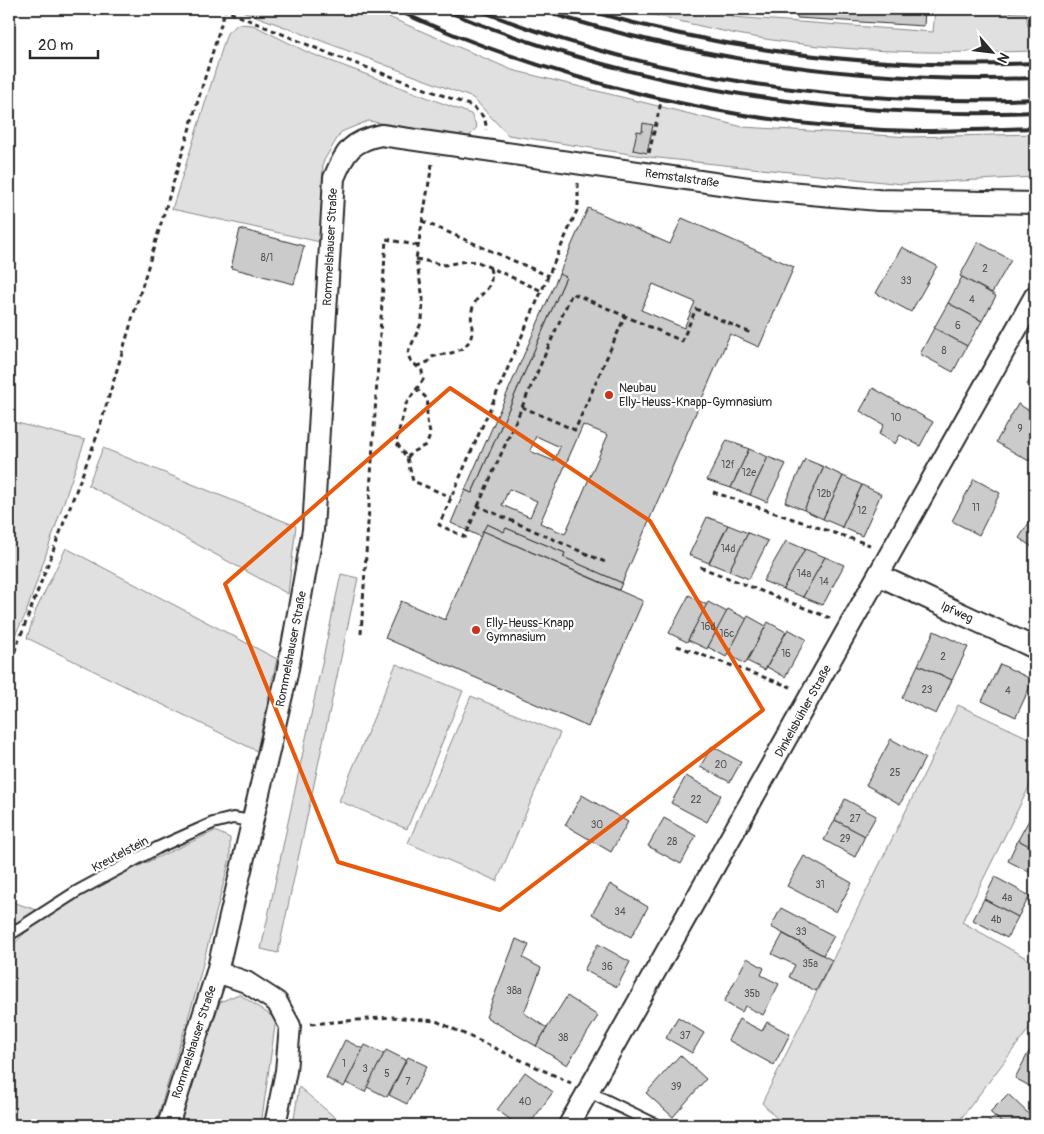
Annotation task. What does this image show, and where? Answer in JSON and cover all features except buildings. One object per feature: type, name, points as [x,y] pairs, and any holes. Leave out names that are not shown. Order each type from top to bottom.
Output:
[{"type":"street","name":"Remstalstraße","points":[[341,161],[352,145],[364,138],[381,135],[755,188],[878,200],[1035,203]]},
{"type":"street","name":"Rommelshauser Straße","points":[[168,1125],[217,972],[287,674],[313,530],[334,178],[341,161]]},
{"type":"street","name":"Dinkelsbühler Straße","points":[[569,1125],[880,576],[1035,296]]},
{"type":"street","name":"Ipfweg","points":[[880,576],[1035,648]]},
{"type":"street","points":[[217,972],[246,982],[277,1002],[290,1026],[286,1071],[275,1125]]},
{"type":"lane","name":"Kreutelstein","points":[[9,935],[76,892],[159,847],[213,823],[233,818],[252,821]]},
{"type":"lane","points":[[589,1092],[657,1125]]},
{"type":"path","points":[[9,658],[14,653],[97,436],[223,10],[330,54],[469,104],[481,113],[486,125],[484,151]]},
{"type":"path","points":[[650,148],[662,98]]},
{"type":"path","points":[[436,143],[416,259],[423,298],[422,321],[420,331],[408,353],[410,360],[422,371],[423,380],[406,404],[397,431],[396,442],[407,458],[413,481],[451,497]]},
{"type":"path","points":[[578,164],[578,208],[439,525],[465,536],[572,293],[682,341],[696,309],[753,334]]},
{"type":"path","points":[[422,222],[549,276]]},
{"type":"path","points":[[361,634],[386,239],[418,246]]},
{"type":"path","points":[[416,259],[445,265],[466,261],[490,268],[542,291]]},
{"type":"path","points":[[417,366],[428,362],[432,357],[452,354],[466,346],[473,330],[472,309],[489,286],[492,277],[490,268]]},
{"type":"path","points":[[522,407],[575,430],[625,316]]},
{"type":"path","points":[[407,458],[412,452],[426,445],[431,433],[427,417],[429,403],[426,396],[417,390]]},
{"type":"path","points":[[713,492],[892,553]]},
{"type":"path","points":[[478,506],[605,562]]},
{"type":"path","points":[[700,568],[851,626]]},
{"type":"path","points":[[677,646],[812,695]]},
{"type":"path","points":[[290,1026],[392,1017],[436,1021],[518,1057],[589,1092]]},
{"type":"highlighted area","points":[[450,388],[650,521],[763,710],[500,910],[338,862],[225,584]]},
{"type":"shaded area","points":[[237,9],[370,9],[512,70],[743,127],[910,137],[1035,134],[1035,177],[902,184],[649,157],[508,135],[473,98]]},
{"type":"shaded area","points":[[629,9],[725,9],[732,17],[933,32],[935,10],[1026,13],[1028,26],[1035,26],[1035,51],[883,51],[807,45],[732,33]]},
{"type":"shaded area","points":[[238,24],[253,25],[307,52],[471,114],[477,127],[469,137],[368,121],[341,132],[323,162],[320,242],[172,209],[227,33]]},
{"type":"shaded area","points":[[9,421],[85,440],[25,616],[9,646]]},
{"type":"shaded area","points":[[103,448],[296,526],[288,594],[88,485]]},
{"type":"shaded area","points":[[66,548],[277,659],[257,751],[27,638],[36,610]]},
{"type":"shaded area","points":[[341,574],[358,578],[278,953],[261,949]]},
{"type":"shaded area","points":[[396,664],[463,691],[407,829],[339,801]]},
{"type":"shaded area","points":[[471,696],[560,733],[497,881],[408,843]]},
{"type":"shaded area","points":[[958,705],[1035,741],[1035,775],[962,922],[1035,963],[1035,1021],[956,1125],[783,1125],[762,1103]]},
{"type":"shaded area","points":[[215,831],[230,838],[230,858],[195,995],[155,1125],[9,1125],[9,952],[22,936],[44,918],[71,901],[135,868]]},
{"type":"shaded area","points":[[9,901],[37,910],[9,929]]},
{"type":"shaded area","points":[[239,994],[276,1019],[261,1125],[178,1125],[220,1002]]},
{"type":"shaded area","points":[[299,1087],[344,1125],[293,1125]]},
{"type":"railway","points":[[394,9],[455,35],[584,79],[650,96],[717,110],[784,121],[852,128],[918,131],[1035,128]]},
{"type":"railway","points":[[441,9],[513,36],[585,59],[659,78],[732,93],[882,110],[958,113],[1035,112]]},
{"type":"railway","points":[[476,9],[543,33],[611,54],[751,83],[893,98],[1035,99]]},
{"type":"railway","points":[[537,9],[659,43],[783,65],[846,73],[909,77],[1035,78]]},
{"type":"railway","points":[[583,9],[695,37],[807,55],[921,64],[1035,63]]},
{"type":"place","name":"Neubau Elly-Heuss-Knapp-Gymnasium","points":[[609,395]]},
{"type":"place","name":"Elly-Heuss-Knapp Gymnasium","points":[[476,630]]}]
